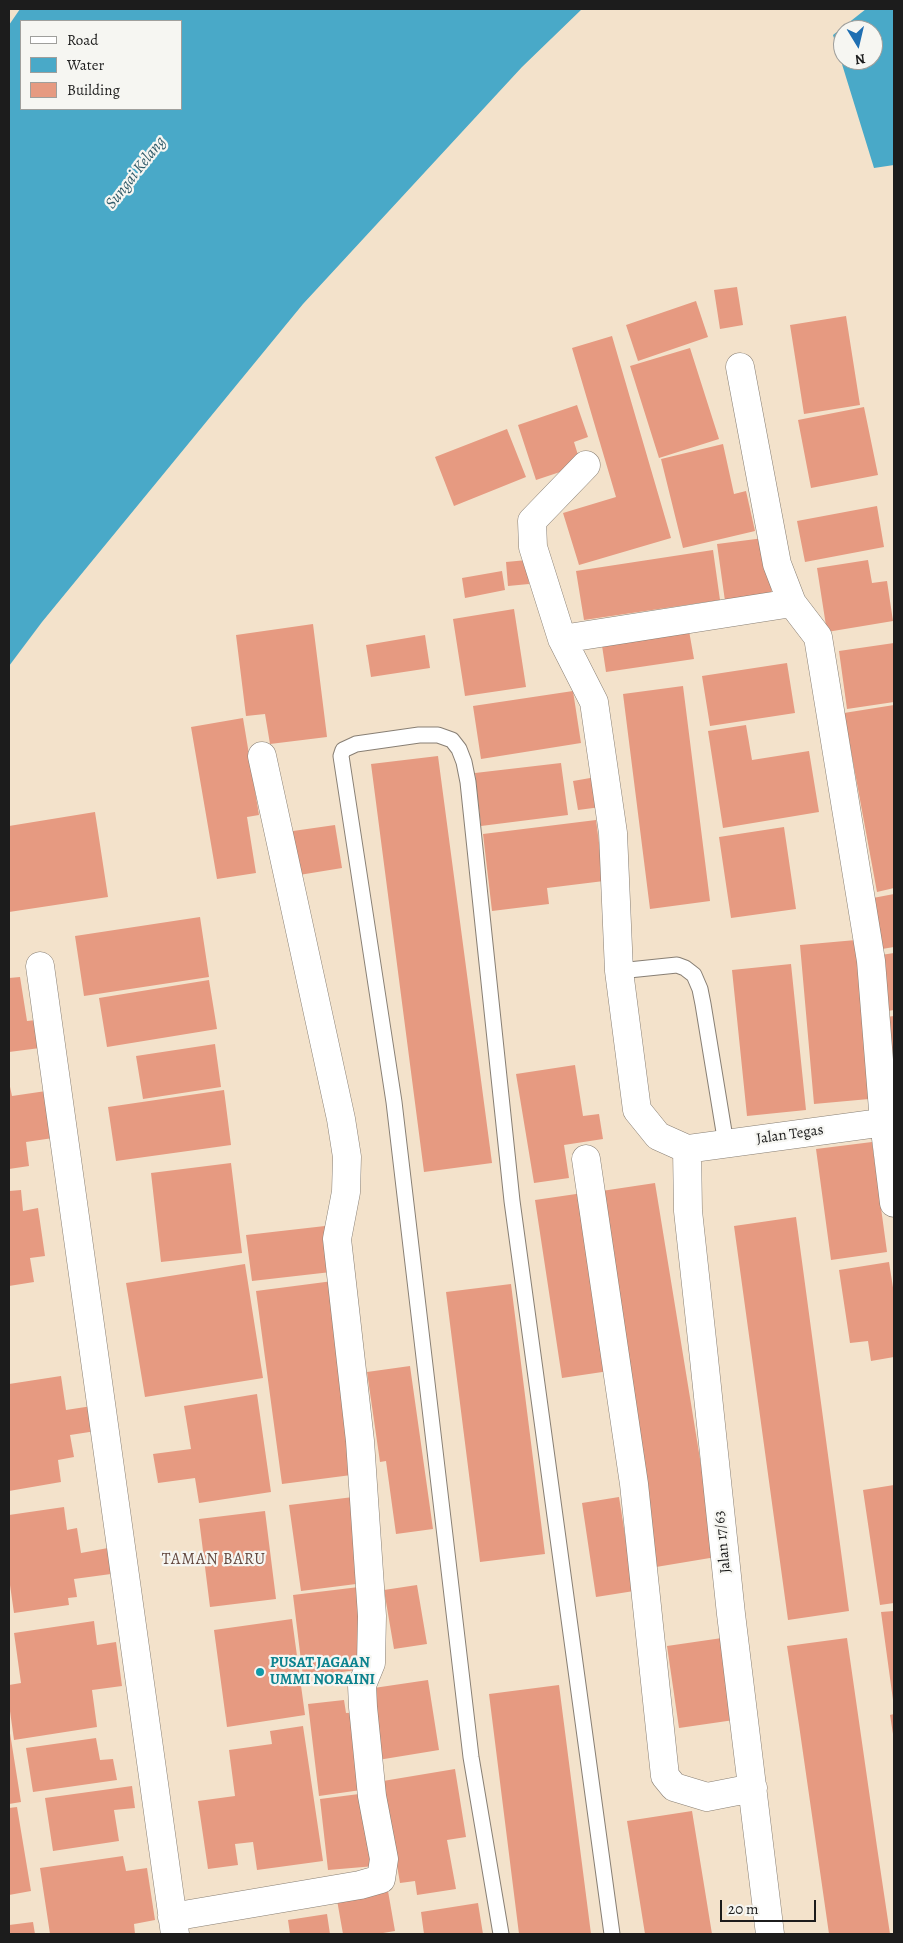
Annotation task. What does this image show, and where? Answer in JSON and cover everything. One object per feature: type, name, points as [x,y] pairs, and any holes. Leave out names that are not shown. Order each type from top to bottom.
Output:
[{"type":"street","points":[[740,367],[777,564],[792,603],[818,637],[871,961],[889,1121],[894,1203]]},
{"type":"street","points":[[586,465],[532,521],[533,547],[562,639],[594,702],[613,833],[619,971],[637,1110],[658,1136],[687,1149]]},
{"type":"street","points":[[562,639],[792,603]]},
{"type":"street","points":[[40,966],[173,1925],[381,1879],[384,1859],[372,1796],[363,1707],[362,1685],[371,1662],[372,1616],[360,1441],[337,1239],[346,1192],[347,1157],[339,1109],[262,756]]},
{"type":"street","name":"Jalan Tegas","points":[[687,1149],[889,1121]]},
{"type":"street","name":"Jalan 17/63","points":[[687,1149],[688,1211],[692,1250],[730,1604],[770,1934]]},
{"type":"street","points":[[586,1160],[634,1484],[665,1776],[674,1787],[707,1797],[753,1788]]},
{"type":"lane","points":[[501,1934],[471,1757],[394,1102],[341,756],[343,750],[356,744],[419,735],[438,735],[452,740],[460,749],[468,782],[512,1201],[612,1934]]},
{"type":"lane","points":[[619,971],[677,965],[694,975],[700,989],[703,1004],[726,1144]]},
{"type":"water","name":"Sungai Kelang","points":[[20,9],[582,9],[522,67],[303,304],[42,622],[9,666],[9,25]]},
{"type":"water","points":[[866,9],[894,9],[894,165],[874,168],[844,70],[883,70],[883,20],[852,20]]},
{"type":"building","points":[[737,287],[743,325],[720,329],[714,290]]},
{"type":"building","points":[[696,301],[708,337],[638,361],[626,325]]},
{"type":"building","points":[[846,316],[860,405],[804,414],[790,325]]},
{"type":"building","points":[[612,336],[671,538],[579,565],[563,513],[616,497],[572,348]]},
{"type":"building","points":[[690,348],[719,439],[659,458],[630,366]]},
{"type":"building","points":[[577,405],[588,437],[574,442],[581,465],[536,480],[518,425]]},
{"type":"building","points":[[864,407],[878,475],[811,488],[798,420]]},
{"type":"building","points":[[507,429],[526,477],[454,506],[435,457]]},
{"type":"building","points":[[723,444],[734,494],[746,491],[755,531],[683,548],[661,459]]},
{"type":"building","points":[[877,506],[884,547],[805,562],[797,521]]},
{"type":"building","points":[[764,538],[772,594],[725,601],[717,544]]},
{"type":"building","points":[[713,550],[720,600],[584,620],[576,571]]},
{"type":"building","points":[[527,560],[529,584],[508,586],[506,562]]},
{"type":"building","points":[[868,560],[872,583],[887,581],[893,621],[827,632],[817,568]]},
{"type":"building","points":[[502,571],[505,590],[465,598],[462,578]]},
{"type":"building","points":[[514,609],[526,687],[465,696],[453,619]]},
{"type":"building","points":[[313,624],[327,737],[270,744],[265,714],[246,716],[236,635]]},
{"type":"building","points":[[688,625],[694,659],[606,672],[601,639]]},
{"type":"building","points":[[425,635],[430,668],[371,677],[366,645]]},
{"type":"building","points":[[894,643],[894,702],[847,709],[839,651]]},
{"type":"building","points":[[787,663],[795,713],[710,726],[702,676]]},
{"type":"building","points":[[683,686],[710,901],[650,909],[623,694]]},
{"type":"building","points":[[573,691],[581,743],[481,759],[473,706]]},
{"type":"building","points":[[894,705],[894,888],[877,892],[844,713]]},
{"type":"building","points":[[243,718],[259,815],[247,817],[256,873],[217,879],[191,727]]},
{"type":"building","points":[[746,725],[752,760],[809,751],[819,812],[723,828],[708,731]]},
{"type":"building","points":[[438,756],[492,1163],[424,1172],[371,764]]},
{"type":"building","points":[[561,763],[568,815],[481,826],[475,773]]},
{"type":"building","points":[[596,777],[601,807],[578,810],[573,781]]},
{"type":"building","points":[[95,812],[108,897],[9,912],[9,826]]},
{"type":"building","points":[[596,820],[604,881],[547,888],[549,904],[492,911],[483,834]]},
{"type":"building","points":[[335,825],[342,868],[293,876],[286,832]]},
{"type":"building","points":[[784,827],[796,909],[731,918],[719,837]]},
{"type":"building","points":[[894,894],[894,947],[882,949],[873,898]]},
{"type":"building","points":[[200,917],[209,977],[84,996],[75,936]]},
{"type":"building","points":[[856,940],[869,1099],[814,1104],[800,945]]},
{"type":"building","points":[[894,953],[894,1010],[888,1011],[881,955]]},
{"type":"building","points":[[791,964],[806,1110],[747,1116],[732,970]]},
{"type":"building","points":[[20,977],[27,1021],[36,1020],[40,1048],[9,1052],[9,978]]},
{"type":"building","points":[[209,980],[217,1029],[107,1047],[99,998]]},
{"type":"building","points":[[894,1016],[894,1087],[886,1017]]},
{"type":"building","points":[[215,1044],[221,1087],[143,1099],[136,1056]]},
{"type":"building","points":[[575,1065],[583,1116],[599,1114],[603,1139],[564,1145],[569,1178],[534,1183],[516,1074]]},
{"type":"building","points":[[9,1082],[12,1096],[46,1091],[53,1138],[26,1142],[29,1166],[9,1169]]},
{"type":"building","points":[[224,1090],[231,1145],[116,1161],[108,1107]]},
{"type":"building","points":[[872,1142],[887,1252],[831,1260],[816,1149]]},
{"type":"building","points":[[231,1163],[242,1253],[161,1262],[151,1173]]},
{"type":"building","points":[[655,1183],[716,1557],[656,1567],[595,1192]]},
{"type":"building","points":[[21,1190],[23,1211],[38,1208],[45,1256],[30,1258],[34,1282],[9,1286],[9,1191]]},
{"type":"building","points":[[583,1193],[609,1371],[562,1378],[535,1200]]},
{"type":"building","points":[[796,1217],[849,1611],[788,1620],[734,1226]]},
{"type":"building","points":[[325,1226],[331,1272],[252,1281],[246,1235]]},
{"type":"building","points":[[889,1262],[894,1294],[894,1357],[871,1361],[868,1341],[850,1343],[839,1270]]},
{"type":"building","points":[[245,1264],[263,1378],[145,1397],[126,1283]]},
{"type":"building","points":[[333,1281],[359,1474],[282,1484],[256,1291]]},
{"type":"building","points":[[511,1284],[545,1554],[480,1562],[446,1292]]},
{"type":"building","points":[[410,1366],[433,1529],[396,1534],[386,1461],[380,1462],[367,1372]]},
{"type":"building","points":[[61,1376],[66,1410],[92,1406],[96,1431],[70,1435],[74,1457],[58,1460],[61,1482],[9,1491],[9,1384]]},
{"type":"building","points":[[257,1394],[271,1492],[199,1503],[195,1478],[158,1483],[153,1454],[191,1449],[184,1406]]},
{"type":"building","points":[[894,1485],[894,1603],[880,1605],[863,1490]]},
{"type":"building","points":[[353,1497],[364,1583],[301,1591],[289,1505]]},
{"type":"building","points":[[619,1497],[634,1591],[596,1597],[582,1503]]},
{"type":"building","points":[[64,1507],[67,1530],[77,1528],[81,1553],[108,1548],[111,1574],[74,1579],[77,1597],[68,1598],[69,1605],[14,1613],[9,1578],[9,1515]]},
{"type":"building","points":[[265,1511],[276,1599],[210,1607],[199,1519]]},
{"type":"building","points":[[417,1585],[427,1644],[394,1649],[384,1590]]},
{"type":"building","points":[[359,1587],[365,1669],[303,1677],[293,1595]]},
{"type":"building","points":[[894,1611],[894,1700],[893,1700],[881,1612]]},
{"type":"building","name":"PUSAT JAGAAN UMMI NORAINI","points":[[292,1619],[305,1715],[227,1727],[214,1630]]},
{"type":"building","points":[[94,1621],[97,1645],[116,1642],[122,1686],[92,1690],[97,1727],[14,1740],[9,1704],[9,1685],[21,1683],[14,1633]]},
{"type":"building","points":[[722,1638],[734,1720],[679,1728],[667,1646]]},
{"type":"building","points":[[847,1638],[890,1934],[829,1934],[787,1646]]},
{"type":"building","points":[[428,1680],[439,1750],[378,1760],[367,1689]]},
{"type":"building","points":[[559,1685],[591,1934],[519,1934],[489,1694]]},
{"type":"building","points":[[344,1700],[346,1713],[359,1712],[368,1789],[319,1796],[308,1704]]},
{"type":"building","points":[[894,1714],[894,1734],[893,1734],[890,1715]]},
{"type":"building","points":[[303,1726],[323,1861],[257,1870],[253,1842],[235,1844],[238,1865],[208,1869],[198,1801],[235,1796],[229,1750],[272,1744],[270,1731]]},
{"type":"building","points":[[9,1727],[21,1802],[9,1804]]},
{"type":"building","points":[[96,1738],[100,1760],[113,1759],[117,1780],[33,1792],[26,1748]]},
{"type":"building","points":[[455,1769],[466,1837],[447,1840],[456,1889],[417,1895],[415,1881],[400,1883],[383,1781]]},
{"type":"building","points":[[132,1786],[135,1808],[114,1810],[119,1841],[53,1851],[45,1798]]},
{"type":"building","points":[[367,1793],[375,1866],[328,1870],[320,1799]]},
{"type":"building","points":[[17,1807],[31,1891],[9,1895],[9,1808]]},
{"type":"building","points":[[692,1811],[712,1934],[645,1934],[627,1821]]},
{"type":"building","points":[[123,1856],[126,1871],[147,1868],[155,1920],[134,1924],[135,1934],[50,1934],[40,1868]]},
{"type":"building","points":[[388,1891],[395,1931],[377,1934],[343,1934],[337,1900]]},
{"type":"building","points":[[478,1903],[483,1934],[424,1934],[421,1912]]},
{"type":"building","points":[[327,1914],[330,1934],[290,1934],[288,1920]]},
{"type":"building","points":[[33,1922],[35,1934],[9,1934],[9,1925]]},
{"type":"place","name":"PUSAT JAGAAN UMMI NORAINI","points":[[260,1672]]},
{"type":"district","name":"TAMAN BARU","points":[[214,1560]]}]
